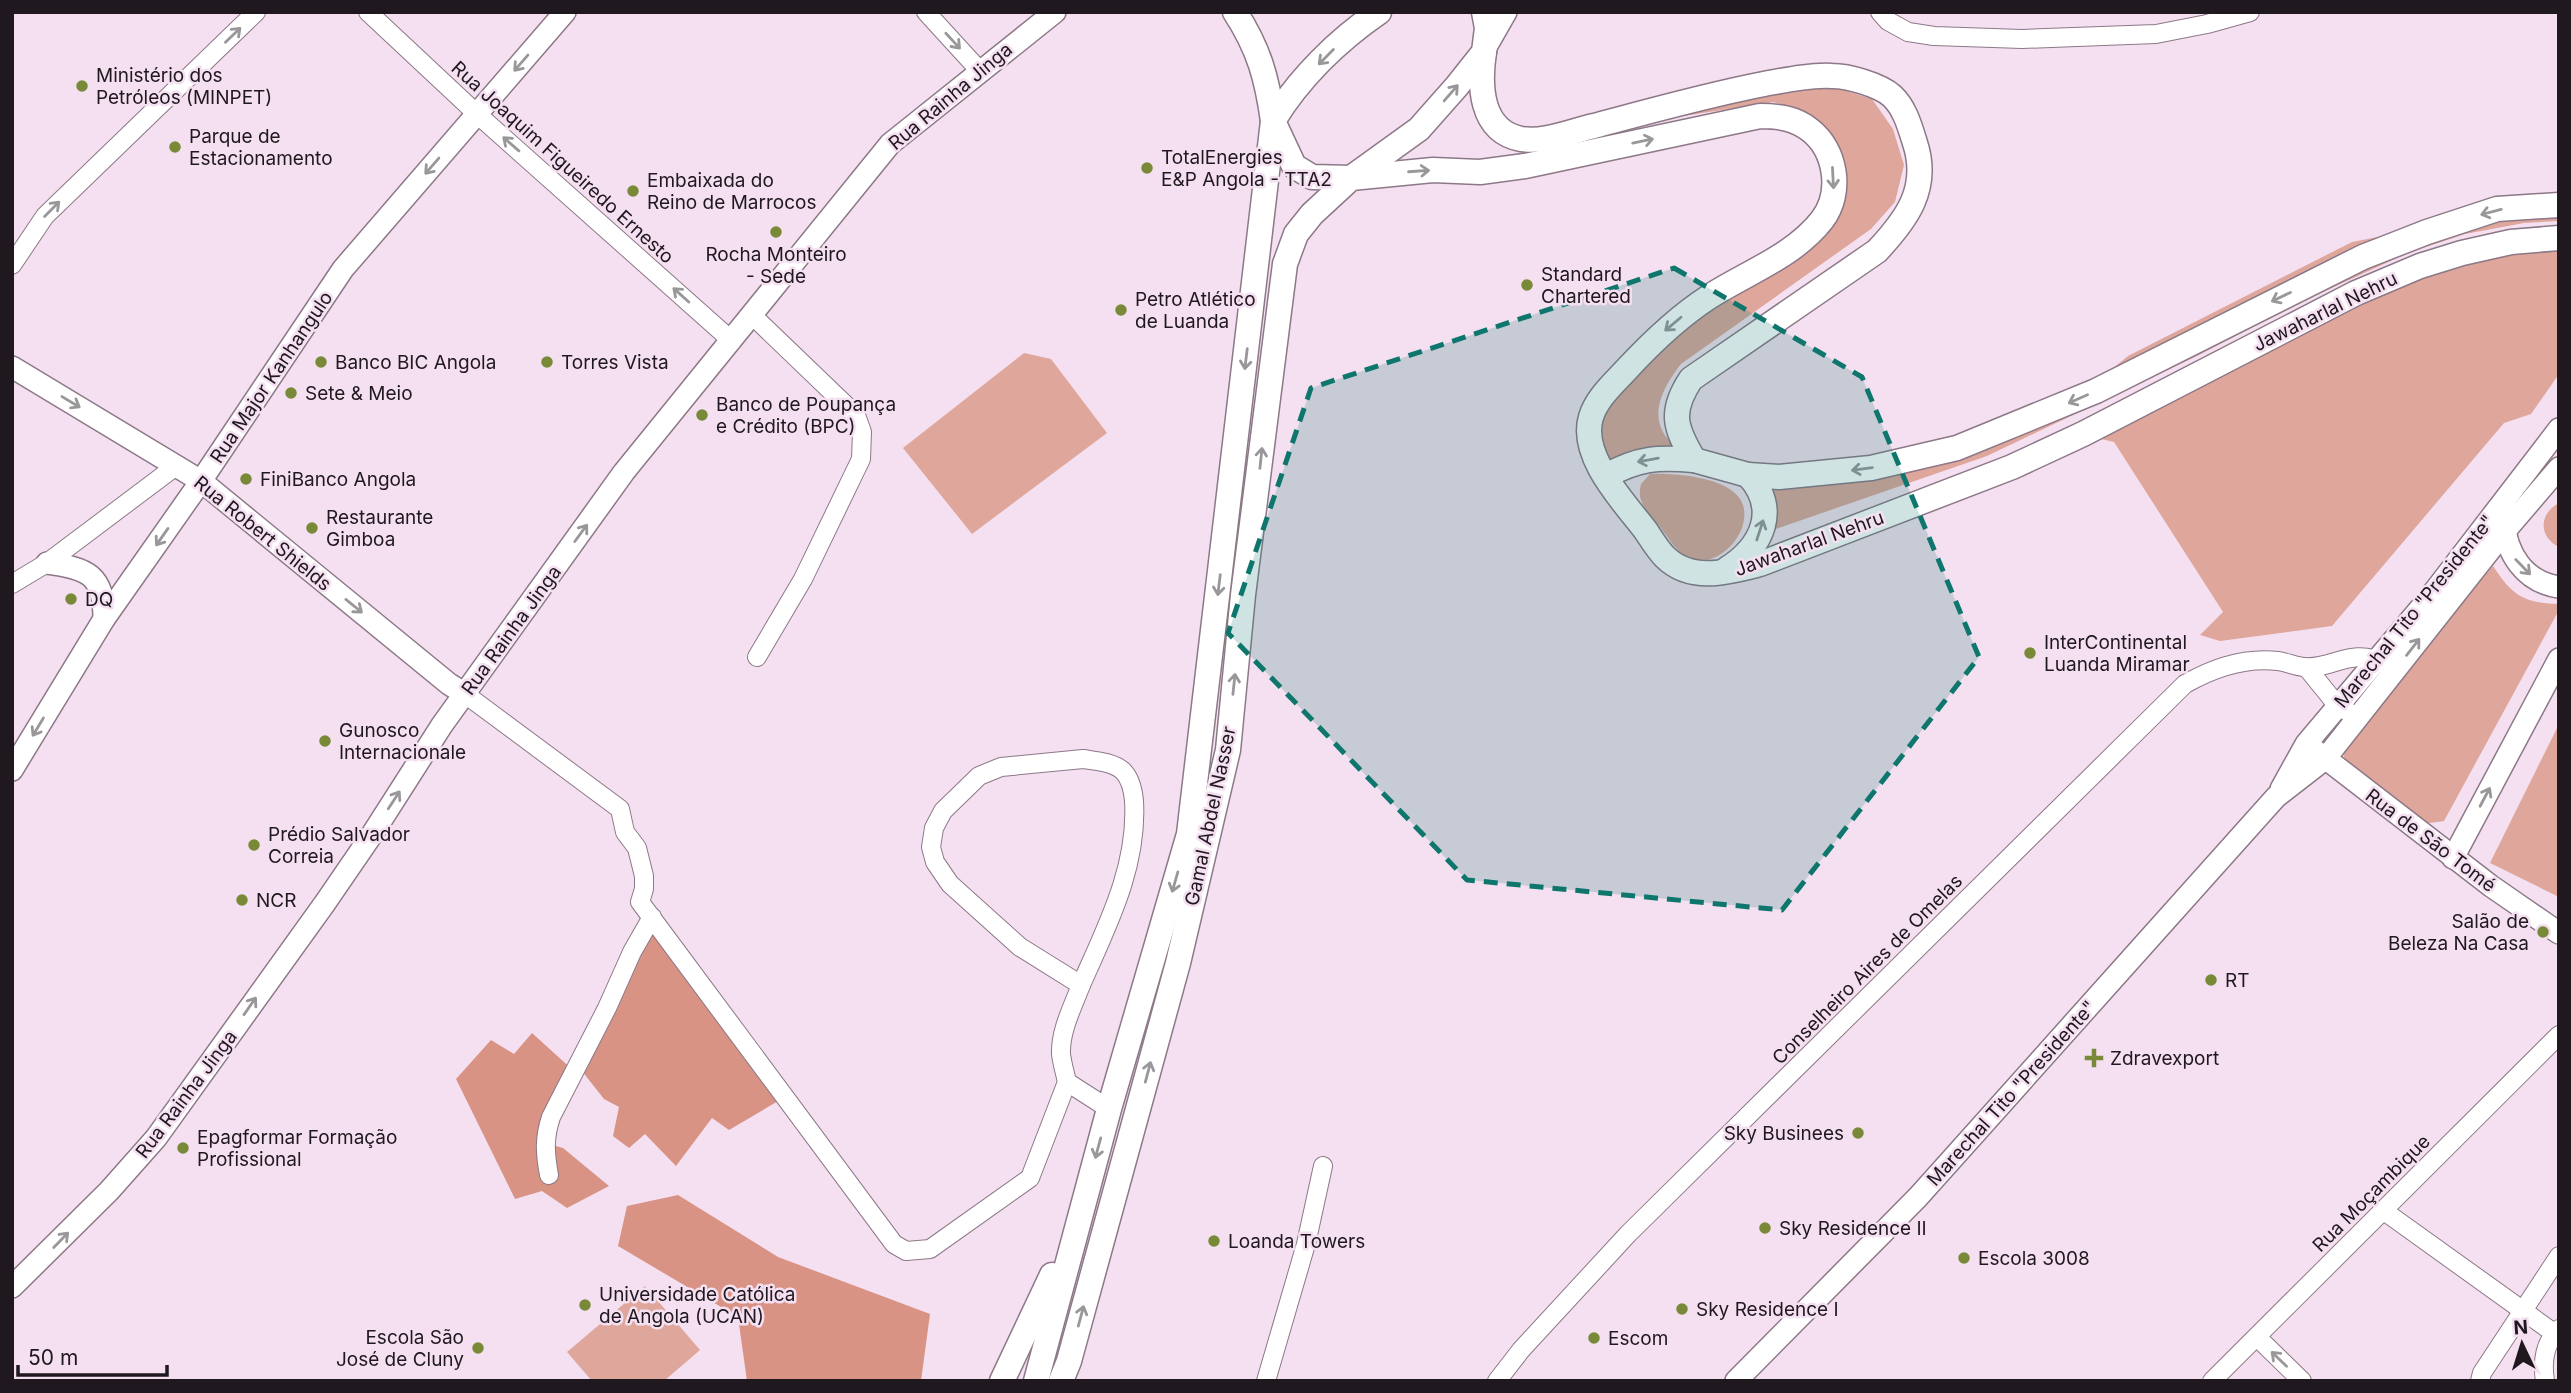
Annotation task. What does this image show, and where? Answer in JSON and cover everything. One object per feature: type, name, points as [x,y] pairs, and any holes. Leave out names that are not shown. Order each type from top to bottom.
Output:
[{"type":"main road","points":[[1219,12],[1251,67],[1258,124],[1252,191],[1256,272]]},
{"type":"main road","points":[[1236,12],[1259,54],[1267,79],[1273,121]]},
{"type":"main road","points":[[1273,121],[1286,100],[1305,78],[1349,35],[1379,12]]},
{"type":"main road","points":[[1484,12],[1487,29],[1482,79],[1486,110],[1496,126],[1509,135],[1522,139],[1555,135],[1736,89],[1798,78],[1834,76],[1864,82],[1891,96],[1906,116],[1917,148],[1919,179],[1911,209],[1877,251],[1690,379],[1681,393],[1676,412],[1677,426],[1694,460]]},
{"type":"main road","name":"Gamal Abdel Nasser","points":[[1066,1374],[1178,963],[1228,750],[1243,595],[1285,264],[1296,234],[1312,214],[1351,178],[1419,129],[1484,52]]},
{"type":"main road","name":"Jawaharlal Nehru","points":[[1273,121],[1294,166],[1312,177],[1351,178],[1433,170],[1479,172],[1525,166],[1760,116],[1778,116],[1792,120],[1808,128],[1820,139],[1829,155],[1834,176],[1832,200],[1824,218],[1806,237],[1709,297],[1676,321],[1645,349],[1602,397],[1592,415],[1589,440],[1606,476],[1666,559],[1694,574],[1721,574],[1796,552],[2012,467],[2083,434],[2356,293],[2420,266],[2511,242],[2559,238]]},
{"type":"main road","name":"Gamal Abdel Nasser","points":[[1036,1381],[1109,1108],[1189,834],[1273,121]]},
{"type":"main road","name":"Jawaharlal Nehru","points":[[1606,476],[1637,461],[1657,457],[1694,460],[1748,474],[1779,477],[1871,468],[1957,448],[2096,391],[2363,257],[2497,209],[2559,205]]},
{"type":"main road","points":[[1721,574],[1743,559],[1757,541],[1764,526],[1765,509],[1755,482],[1748,474]]},
{"type":"main road","name":"Gamal Abdel Nasser","points":[[1002,1381],[1078,1220]]},
{"type":"street","points":[[12,265],[45,216],[256,12]]},
{"type":"street","name":"Rua Joaquim Figueiredo Ernesto","points":[[368,12],[477,114],[732,341]]},
{"type":"street","name":"Rua Major Kanhangulo","points":[[12,769],[104,619],[201,481],[343,269],[565,12]]},
{"type":"street","points":[[926,12],[979,70]]},
{"type":"street","name":"Rua Rainha Jinga","points":[[12,1287],[109,1191],[156,1138],[319,911],[465,694],[624,472],[890,144],[979,70],[1055,12]]},
{"type":"street","points":[[1484,52],[1506,12]]},
{"type":"street","points":[[1880,12],[1888,21],[1908,32],[1934,36],[2022,38],[2156,34],[2250,12]]},
{"type":"street","points":[[753,316],[856,415],[862,432],[863,451],[855,474],[803,579],[757,657]]},
{"type":"street","name":"Rua Robert Shields","points":[[12,367],[201,481],[449,684],[465,694]]},
{"type":"street","name":"Marechal Tito \"Presidente\"","points":[[2276,797],[2306,744],[2430,597],[2559,429]]},
{"type":"street","points":[[12,584],[47,563],[176,466]]},
{"type":"street","points":[[2528,468],[2559,466]]},
{"type":"street","name":"Marechal Tito \"Presidente\"","points":[[1737,1381],[1918,1197],[2276,797],[2325,759],[2559,466]]},
{"type":"street","points":[[2503,501],[2509,550],[2520,567],[2536,580],[2559,587]]},
{"type":"street","points":[[47,563],[71,566],[90,574],[103,595],[104,619]]},
{"type":"street","points":[[2357,718],[2337,705],[2306,668],[2345,658],[2376,659],[2394,671]]},
{"type":"street","points":[[2453,858],[2559,659]]},
{"type":"street","name":"Conselheiro Aires de Omelas","points":[[1497,1381],[1521,1350],[1628,1234],[2185,684],[2204,673],[2249,661],[2279,661],[2306,668]]},
{"type":"street","points":[[465,694],[620,809],[625,832],[637,848],[644,876],[640,902],[849,1186],[894,1244],[906,1251],[930,1249],[1030,1178],[1068,1082],[1061,1054],[1063,1037],[1118,900],[1130,856],[1135,816],[1131,783],[1123,771],[1111,764],[1083,759],[1001,767],[979,776],[943,811],[931,847],[935,862],[950,884],[1020,947],[1082,985]]},
{"type":"street","name":"Rua de São Tomé","points":[[2306,744],[2453,858],[2559,933]]},
{"type":"street","points":[[549,1175],[545,1143],[551,1117],[652,917]]},
{"type":"street","name":"Rua Moçambique","points":[[2212,1381],[2559,1035]]},
{"type":"street","points":[[1068,1082],[1109,1108]]},
{"type":"street","points":[[1266,1381],[1306,1244],[1323,1166]]},
{"type":"street","points":[[2384,1211],[2522,1310],[2556,1331],[2546,1349],[2543,1365],[2545,1381]]},
{"type":"street","points":[[2480,1381],[2482,1373],[2559,1256]]},
{"type":"street","points":[[2257,1337],[2302,1381]]},
{"type":"highlighted area","points":[[1674,268],[1862,377],[1979,657],[1782,910],[1467,880],[1228,633],[1311,388]]},
{"type":"shaded area","points":[[1807,86],[1836,88],[1872,99],[1893,129],[1904,165],[1895,202],[1871,229],[1681,364],[1666,387],[1658,414],[1663,432],[1677,450],[1609,462],[1599,445],[1600,423],[1626,383],[1662,342],[1838,204],[1803,111],[1773,102],[1511,143]]},
{"type":"shaded area","points":[[2559,214],[2559,221],[2524,223],[2465,234],[2408,253],[2303,301],[2197,356],[1987,456],[1767,532],[1757,482],[1878,472],[2440,234],[2500,221]]},
{"type":"shaded area","points":[[2378,237],[2107,373],[2128,356],[2352,242]]},
{"type":"shaded area","points":[[2559,248],[2559,374],[2531,414],[2504,423],[2332,626],[2220,641],[2200,635],[2223,612],[2114,442],[2093,437],[2340,306],[2484,256]]},
{"type":"shaded area","points":[[1024,353],[1051,359],[1107,433],[972,534],[903,448]]},
{"type":"shaded area","points":[[1650,474],[1688,476],[1728,488],[1743,505],[1742,527],[1737,538],[1720,555],[1710,559],[1699,561],[1682,554],[1641,500],[1641,484]]},
{"type":"shaded area","points":[[2559,503],[2559,547],[2547,537],[2544,525],[2552,507]]},
{"type":"shaded area","points":[[2493,566],[2506,584],[2520,596],[2536,602],[2559,604],[2559,610],[2444,821],[2423,824],[2346,764],[2341,745]]},
{"type":"shaded area","points":[[2559,724],[2559,897],[2490,863]]},
{"type":"shaded area","points":[[652,917],[785,1097],[729,1130],[712,1118],[676,1166],[645,1134],[629,1148],[613,1136],[619,1107],[604,1099],[578,1066]]},
{"type":"shaded area","points":[[532,1033],[575,1072],[545,1143],[563,1148],[609,1186],[567,1208],[542,1191],[515,1199],[456,1079],[491,1040],[514,1054]]},
{"type":"shaded area","points":[[678,1195],[778,1257],[930,1314],[921,1381],[747,1381],[738,1317],[618,1246],[627,1206]]},
{"type":"shaded area","points":[[645,1286],[700,1350],[664,1381],[592,1381],[567,1352]]},
{"type":"place","name":"Ministério dos Petróleos (MINPET)","points":[[82,86]]},
{"type":"place","name":"Parque de Estacionamento","points":[[175,147]]},
{"type":"place","name":"TotalEnergies E&P Angola - TTA2","points":[[1147,168]]},
{"type":"place","name":"Embaixada do Reino de Marrocos","points":[[633,191]]},
{"type":"place","name":"Rocha Monteiro - Sede","points":[[776,232]]},
{"type":"place","name":"Standard Chartered","points":[[1527,285]]},
{"type":"place","name":"Petro Atlético de Luanda","points":[[1121,310]]},
{"type":"place","name":"Banco BIC Angola","points":[[321,362]]},
{"type":"place","name":"Torres Vista","points":[[547,362]]},
{"type":"place","name":"Sete & Meio","points":[[291,393]]},
{"type":"place","name":"Banco de Poupança e Crédito (BPC)","points":[[702,415]]},
{"type":"place","name":"FiniBanco Angola","points":[[246,479]]},
{"type":"place","name":"Restaurante Gimboa","points":[[312,528]]},
{"type":"place","name":"DQ","points":[[71,599]]},
{"type":"place","name":"InterContinental Luanda Miramar","points":[[2030,653]]},
{"type":"place","name":"Gunosco Internacionale","points":[[325,741]]},
{"type":"place","name":"Prédio Salvador Correia","points":[[254,845]]},
{"type":"place","name":"NCR","points":[[242,900]]},
{"type":"place","name":"Salão de Beleza Na Casa","points":[[2543,932]]},
{"type":"place","name":"RT","points":[[2211,980]]},
{"type":"place","name":"Zdravexport","points":[[2094,1058]]},
{"type":"place","name":"Sky Businees","points":[[1858,1133]]},
{"type":"place","name":"Epagformar Formação Profissional","points":[[183,1148]]},
{"type":"place","name":"Sky Residence II","points":[[1765,1228]]},
{"type":"place","name":"Loanda Towers","points":[[1214,1241]]},
{"type":"place","name":"Escola 3008","points":[[1964,1258]]},
{"type":"place","name":"Universidade Católica de Angola (UCAN)","points":[[585,1305]]},
{"type":"place","name":"Sky Residence I","points":[[1682,1309]]},
{"type":"place","name":"Escom","points":[[1594,1338]]},
{"type":"place","name":"Escola São José de Cluny","points":[[478,1348]]}]
